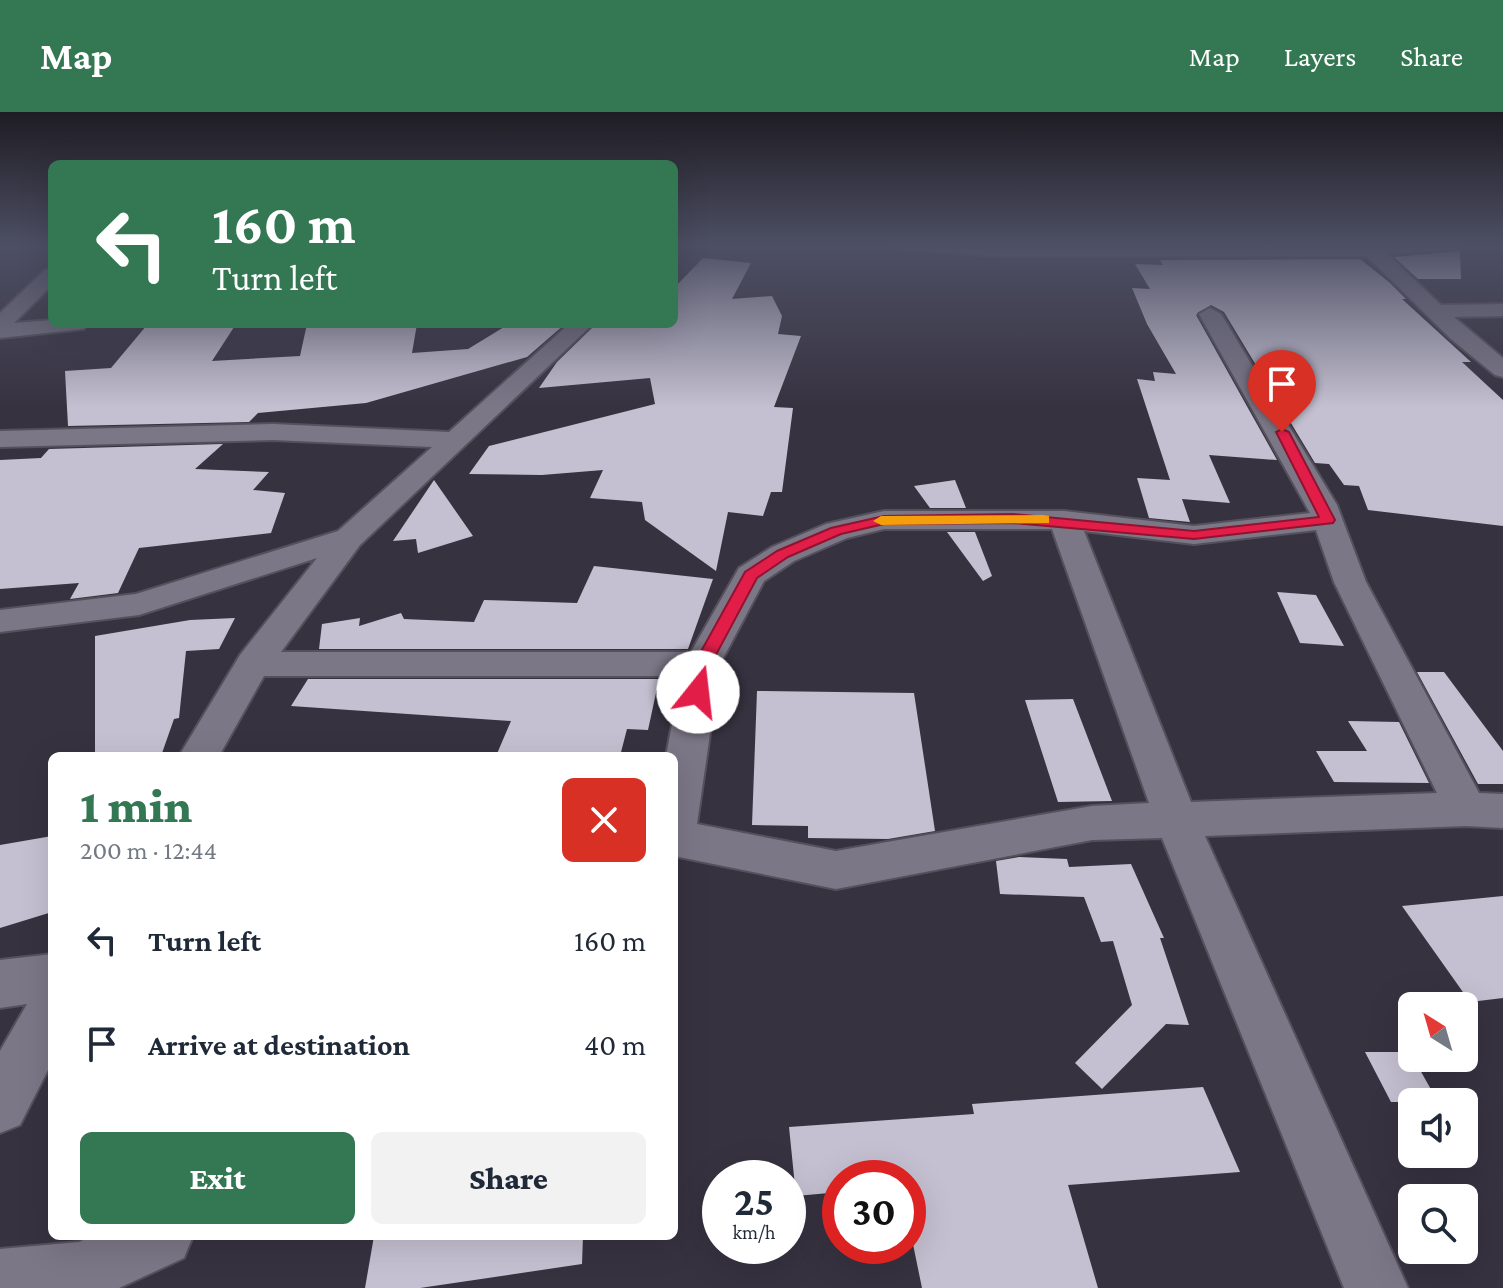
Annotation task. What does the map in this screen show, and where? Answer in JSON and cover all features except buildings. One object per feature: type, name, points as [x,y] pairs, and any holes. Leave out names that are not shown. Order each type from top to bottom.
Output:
[{"type":"street","points":[[0,325],[27,299]]},
{"type":"street","points":[[1424,299],[1459,334],[1503,370]]},
{"type":"street","points":[[1437,311],[1503,310]]},
{"type":"street","points":[[678,839],[836,870],[1092,823],[1485,810],[1350,582],[1328,520],[1282,432],[1247,381],[1210,314]]},
{"type":"street","points":[[0,331],[48,327]]},
{"type":"street","points":[[201,752],[253,664],[349,538],[578,328]]},
{"type":"street","points":[[0,439],[273,432],[458,440]]},
{"type":"street","points":[[678,806],[702,664],[751,575],[783,554],[837,531],[884,520],[1064,520],[1194,535],[1328,520]]},
{"type":"street","points":[[1064,520],[1176,819],[1376,1288]]},
{"type":"street","points":[[0,621],[139,604],[349,538]]},
{"type":"street","points":[[253,664],[702,664]]},
{"type":"street","points":[[0,984],[48,978]]},
{"type":"street","points":[[0,1105],[48,1016]]},
{"type":"street","points":[[0,1281],[81,1273],[153,1240]]},
{"type":"slow traffic","points":[[881,521],[1044,519]]},
{"type":"route","points":[[698,692],[702,664],[751,575],[783,554],[837,531],[884,520],[1013,518],[1064,520],[1194,535],[1328,520],[1282,432]]}]
